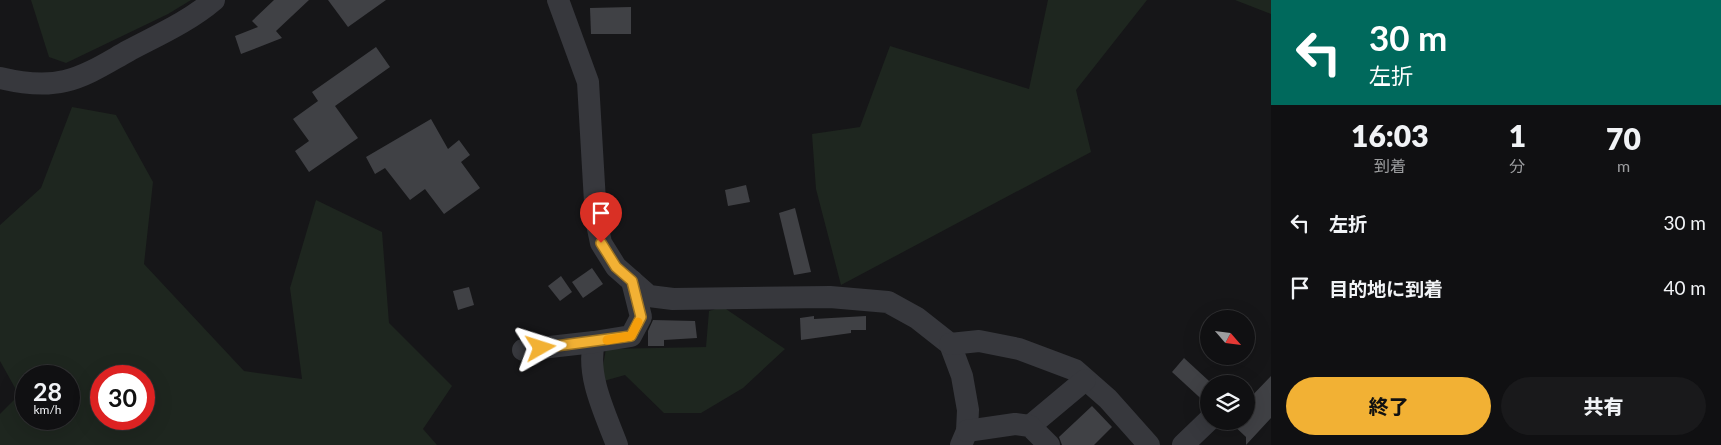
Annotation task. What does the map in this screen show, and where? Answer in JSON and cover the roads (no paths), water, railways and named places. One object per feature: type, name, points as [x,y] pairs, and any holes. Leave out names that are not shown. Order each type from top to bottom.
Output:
[{"type":"street","points":[[0,78],[25,84],[65,81],[88,72],[196,15],[214,0]]},
{"type":"street","points":[[558,0],[588,82],[596,219],[601,243],[616,267],[649,296],[673,299],[830,297],[888,302],[917,318],[950,344],[962,376],[968,410],[964,438],[1016,424],[1030,426],[1049,445]]},
{"type":"street","points":[[523,350],[631,336],[641,317],[632,281]]},
{"type":"street","points":[[950,344],[979,341],[1020,350],[1075,370],[1108,399],[1149,445]]},
{"type":"street","points":[[594,342],[592,352],[594,382],[617,445]]},
{"type":"street","points":[[1030,426],[1085,380]]},
{"type":"street","points":[[1183,445],[1200,429]]}]
